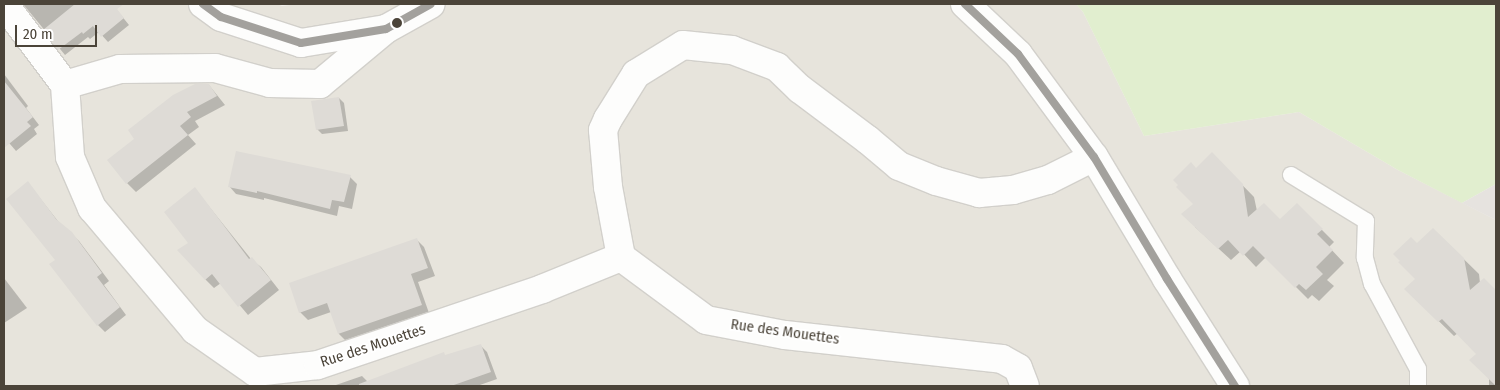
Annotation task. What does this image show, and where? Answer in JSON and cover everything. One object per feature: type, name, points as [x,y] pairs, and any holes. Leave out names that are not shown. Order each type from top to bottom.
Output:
[{"type":"street","points":[[4,4],[65,85],[120,69],[215,68],[270,83],[320,84],[386,29],[431,4]]},
{"type":"street","points":[[203,4],[221,17],[301,43],[386,29]]},
{"type":"street","points":[[966,4],[1018,54],[1094,157],[1167,279],[1235,386]]},
{"type":"street","points":[[621,257],[608,187],[603,130],[608,118],[636,74],[683,45],[732,50],[776,67],[800,89],[868,140],[898,166],[936,181],[979,193],[1013,190],[1048,180],[1094,157]]},
{"type":"street","name":"Rue des Mouettes","points":[[65,85],[70,157],[92,208],[195,330],[255,372],[318,365],[542,289],[621,257],[706,320],[785,335],[1002,359],[1018,368],[1025,386]]},
{"type":"lane","points":[[1291,175],[1366,221],[1365,258],[1372,284],[1418,370],[1418,386]]},
{"type":"shaded area","points":[[4,4],[277,4],[282,6],[298,4],[1076,4],[1083,12],[1144,136],[1299,112],[1398,170],[1496,220],[1496,386],[4,386]]},
{"type":"shaded area","points":[[1496,184],[1496,220],[1462,203]]},
{"type":"green space","points":[[1076,4],[1496,4],[1496,184],[1462,203],[1398,170],[1299,112],[1144,136],[1083,12]]},
{"type":"building","points":[[75,4],[124,4],[117,9],[124,18],[101,37],[93,26],[58,50],[43,30]]},
{"type":"building","points":[[4,81],[33,117],[27,122],[31,126],[4,148]]},
{"type":"building","points":[[195,84],[209,84],[217,96],[187,112],[191,117],[180,126],[188,135],[126,184],[107,160],[134,139],[128,130],[173,95]]},
{"type":"building","points":[[339,97],[344,126],[316,130],[311,101]]},
{"type":"building","points":[[236,151],[351,175],[344,202],[332,200],[330,209],[257,191],[257,193],[228,187]]},
{"type":"building","points":[[1212,152],[1243,184],[1248,217],[1264,203],[1280,219],[1297,203],[1323,229],[1317,234],[1333,250],[1316,267],[1323,274],[1306,290],[1299,284],[1295,288],[1253,246],[1243,256],[1228,240],[1218,249],[1181,214],[1193,204],[1176,187],[1178,185],[1173,180],[1191,162],[1196,168]]},
{"type":"building","points":[[28,181],[56,219],[72,232],[102,273],[97,277],[120,307],[97,326],[49,264],[55,260],[6,199]]},
{"type":"building","points":[[195,187],[249,259],[252,257],[271,280],[238,307],[212,274],[205,280],[177,250],[188,243],[164,212]]},
{"type":"building","points":[[1433,228],[1464,258],[1470,290],[1484,278],[1496,290],[1496,386],[1469,360],[1476,354],[1442,319],[1438,322],[1404,289],[1415,279],[1398,262],[1400,261],[1393,254],[1411,237],[1417,243]]},
{"type":"building","points":[[417,238],[428,268],[411,274],[422,305],[338,334],[327,303],[299,313],[289,283]]},
{"type":"building","points":[[481,344],[491,372],[451,386],[359,386],[359,384],[444,352],[445,355]]},
{"type":"transit line","points":[[203,4],[221,17],[301,43],[386,29],[431,4]]},
{"type":"transit line","points":[[965,4],[1018,54],[1094,157],[1167,279],[1235,386]]}]
